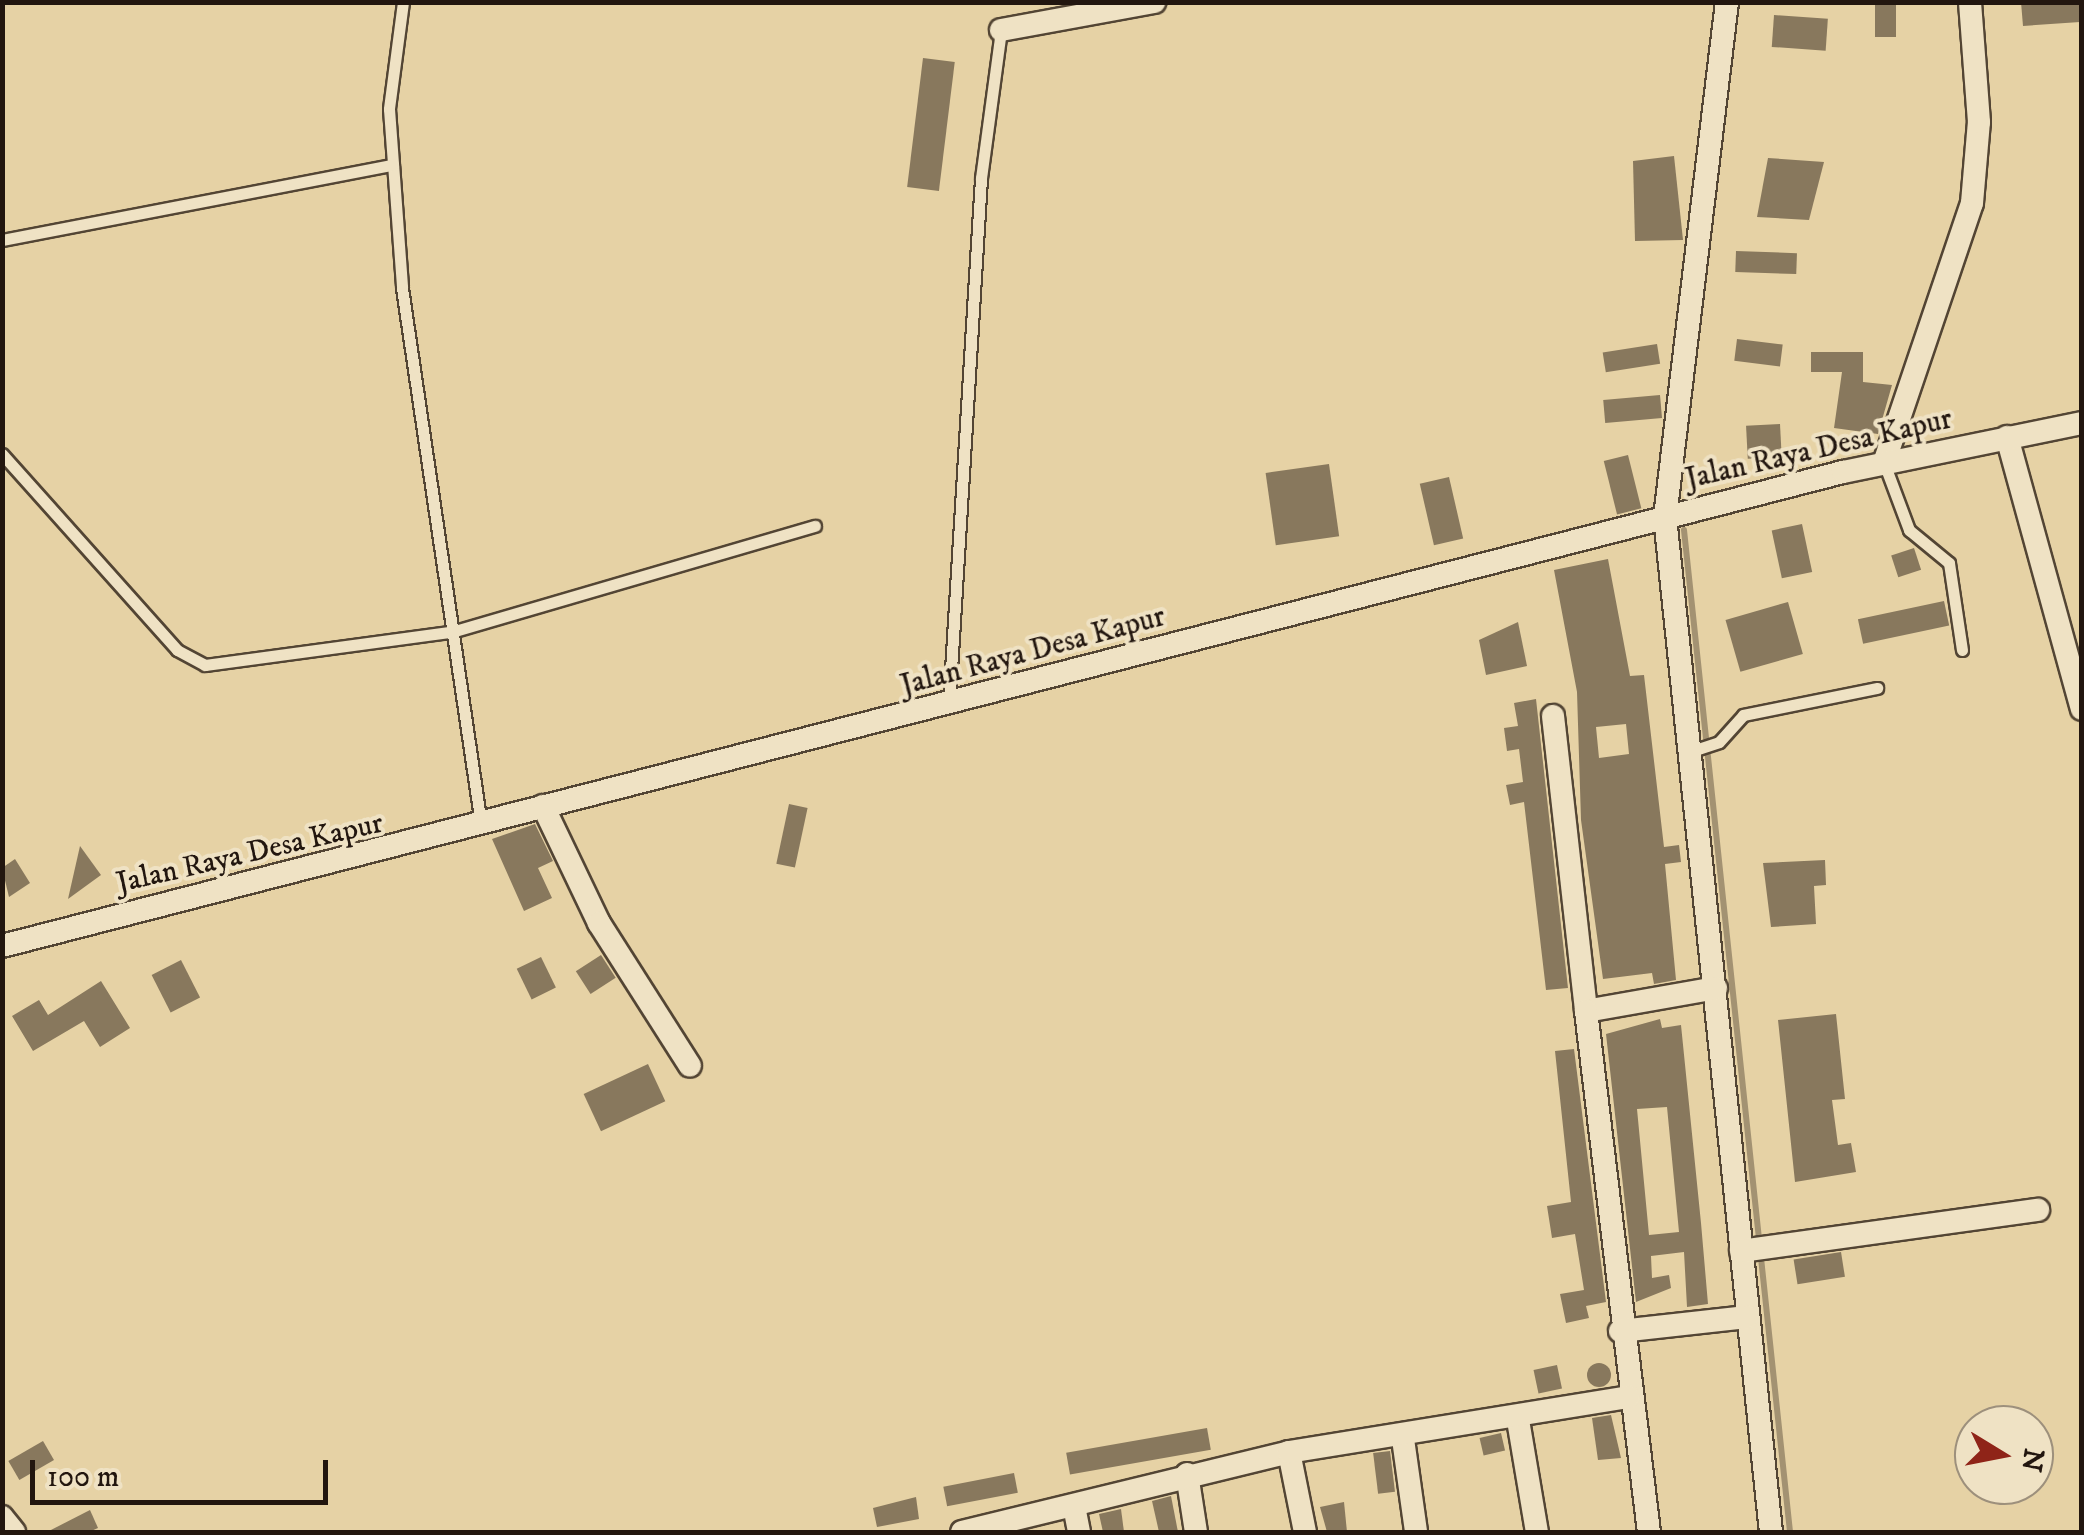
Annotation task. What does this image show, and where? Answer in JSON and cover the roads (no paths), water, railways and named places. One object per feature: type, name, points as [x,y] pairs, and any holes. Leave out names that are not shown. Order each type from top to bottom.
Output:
[{"type":"street","points":[[1001,30],[1154,2]]},
{"type":"street","points":[[1727,2],[1665,517],[1699,749],[1716,988],[1771,1532]]},
{"type":"street","points":[[1884,463],[1972,202],[1979,122],[1970,2]]},
{"type":"street","name":"Jalan Raya Desa Kapur","points":[[2,946],[542,806],[950,706],[1665,517],[1884,463],[2082,423]]},
{"type":"street","points":[[2007,438],[2082,709]]},
{"type":"street","points":[[1553,716],[1620,1331],[1649,1532]]},
{"type":"street","points":[[542,806],[599,923],[690,1066]]},
{"type":"street","points":[[1586,1012],[1716,988]]},
{"type":"street","points":[[1742,1252],[2038,1210]]},
{"type":"street","points":[[1620,1331],[1747,1317]]},
{"type":"street","points":[[962,1532],[1289,1452],[1403,1439],[1629,1397]]},
{"type":"street","points":[[1518,1420],[1537,1532]]},
{"type":"street","points":[[1403,1439],[1416,1532]]},
{"type":"street","points":[[1289,1452],[1305,1532]]},
{"type":"street","points":[[1187,1474],[1196,1532]]},
{"type":"street","points":[[1074,1506],[1078,1532]]},
{"type":"street","points":[[2,1517],[14,1532]]},
{"type":"lane","points":[[403,2],[389,109],[402,288],[481,824]]},
{"type":"lane","points":[[950,706],[981,178],[1001,30]]},
{"type":"lane","points":[[2,240],[393,165]]},
{"type":"lane","points":[[2,454],[177,650],[205,665],[455,631],[815,526]]},
{"type":"lane","points":[[1884,463],[1909,530],[1949,563],[1962,650]]},
{"type":"lane","points":[[1699,749],[1743,715],[1877,688]]},
{"type":"waterway","points":[[1684,530],[1790,1532]]}]
